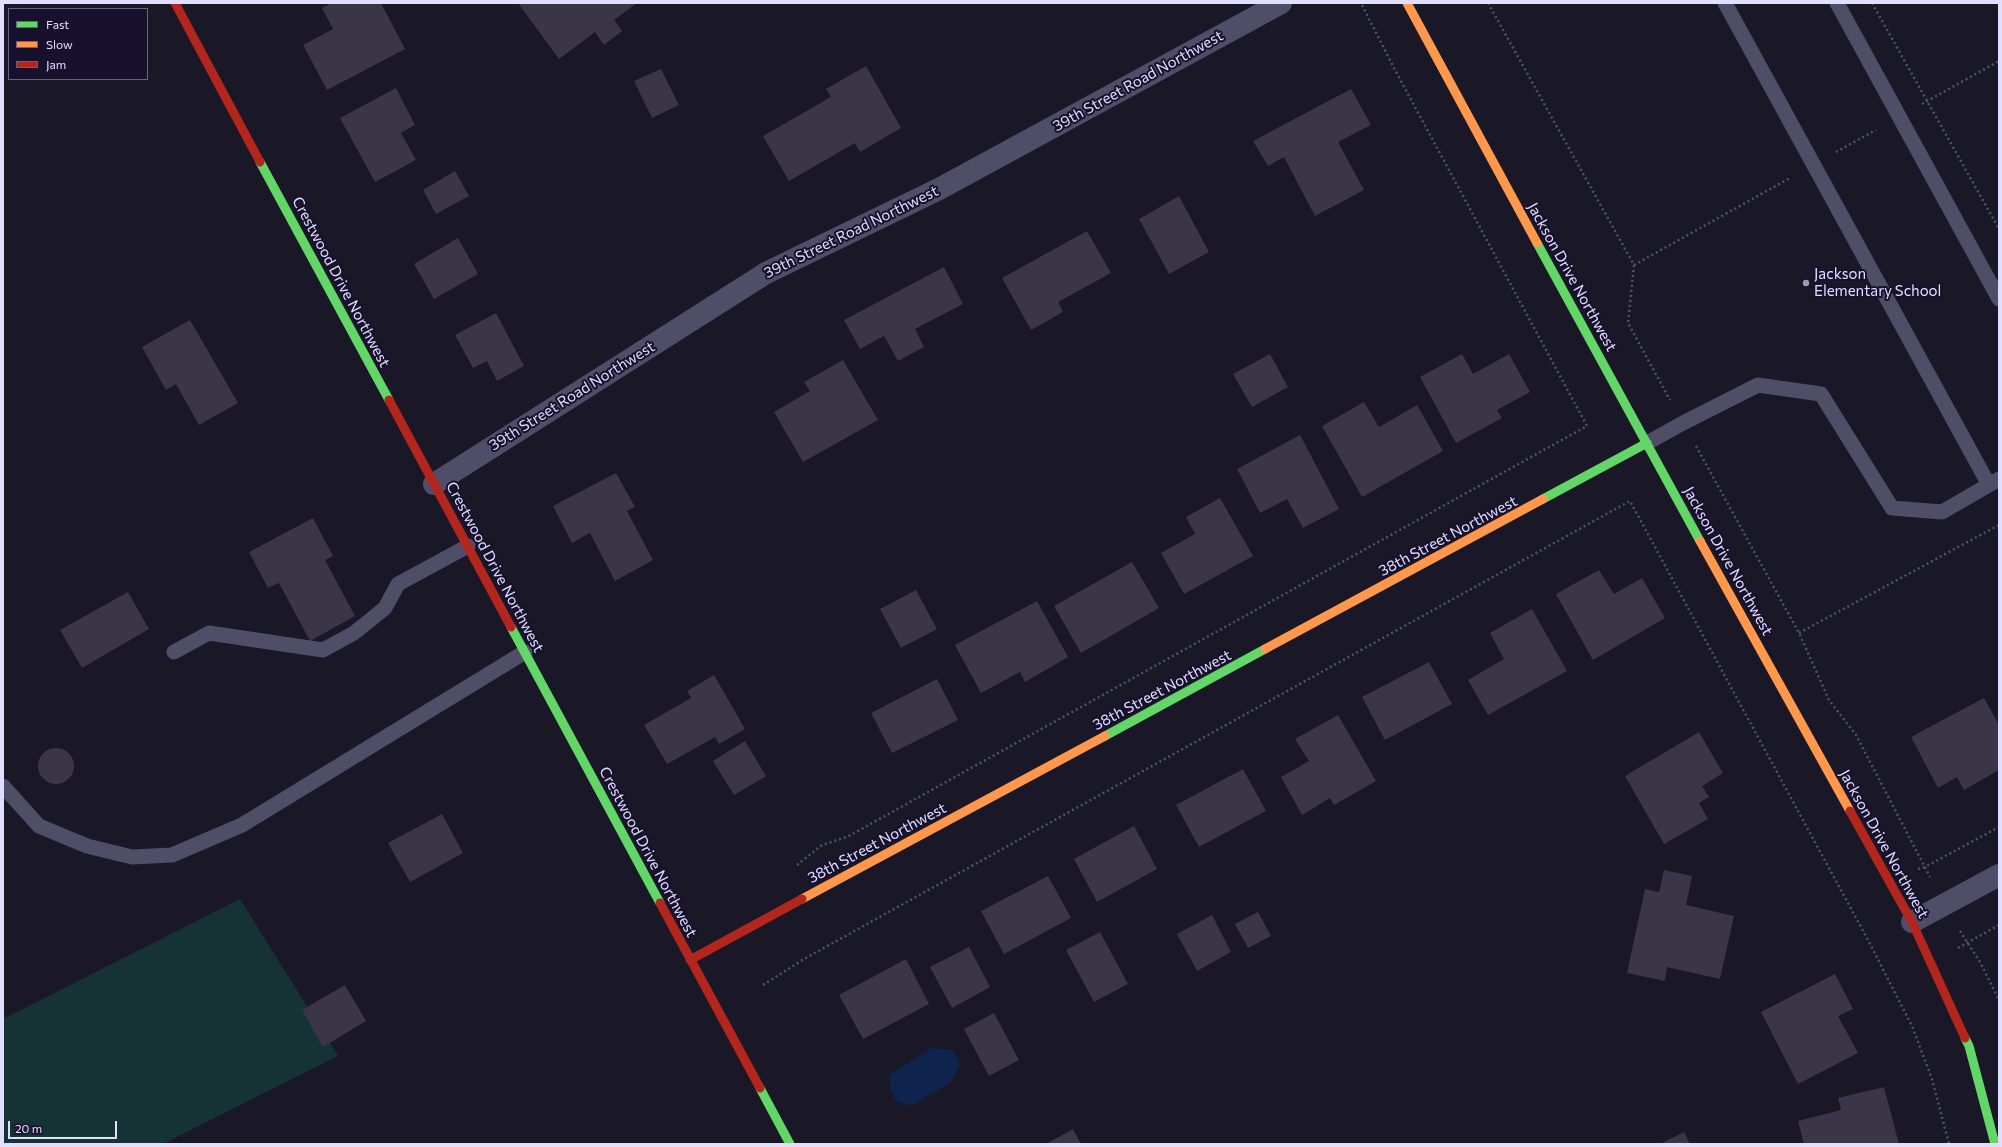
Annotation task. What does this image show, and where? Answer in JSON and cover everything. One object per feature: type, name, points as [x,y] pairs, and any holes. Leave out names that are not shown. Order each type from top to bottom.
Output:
[{"type":"street","name":"Crestwood Drive Northwest","points":[[175,3],[790,1144]]},
{"type":"street","name":"39th Street Road Northwest","points":[[434,484],[766,273],[939,189],[1281,3]]},
{"type":"street","name":"Jackson Drive Northwest","points":[[1406,3],[1647,444],[1912,922],[1968,1046],[1995,1144]]},
{"type":"street","name":"38th Street Northwest","points":[[690,960],[1647,444]]},
{"type":"street","points":[[1912,922],[1999,875]]},
{"type":"lane","points":[[1647,444],[1683,423],[1758,385],[1821,394],[1892,508],[1942,512],[1994,482],[1725,3]]},
{"type":"lane","points":[[1838,3],[1999,299]]},
{"type":"lane","points":[[174,652],[209,633],[323,650],[354,633],[385,608],[398,584],[468,546]]},
{"type":"lane","points":[[3,786],[39,826],[87,846],[132,857],[172,855],[242,825],[525,652]]},
{"type":"path","points":[[792,868],[822,845],[854,833],[1588,426],[1398,75],[1361,3]]},
{"type":"path","points":[[1872,3],[1999,229]]},
{"type":"path","points":[[763,985],[804,959],[1630,501],[1861,926],[1912,1026],[1932,1079],[1949,1144]]},
{"type":"path","points":[[1799,633],[1999,525]]},
{"type":"path","points":[[1911,871],[1925,867],[1999,827]]},
{"type":"path","points":[[1954,950],[1999,925]]},
{"type":"path","points":[[1960,930],[1999,1000]]},
{"type":"green space","points":[[240,899],[338,1056],[163,1144],[3,1144],[3,1019]]},
{"type":"water","points":[[932,1048],[953,1050],[960,1065],[951,1082],[911,1106],[896,1101],[889,1088],[890,1074]]},
{"type":"building","points":[[332,3],[381,3],[405,49],[327,90],[303,45],[333,29],[322,8]]},
{"type":"building","points":[[518,3],[637,3],[614,20],[622,31],[604,45],[595,32],[559,59]]},
{"type":"building","points":[[866,66],[901,128],[860,152],[855,143],[789,181],[763,136],[831,97],[826,89]]},
{"type":"building","points":[[661,69],[679,105],[652,118],[634,81]]},
{"type":"building","points":[[396,88],[415,125],[401,133],[416,160],[375,182],[340,118]]},
{"type":"building","points":[[1351,89],[1371,125],[1338,142],[1364,190],[1315,216],[1284,157],[1268,166],[1253,141]]},
{"type":"building","points":[[455,171],[469,196],[436,214],[423,190]]},
{"type":"building","points":[[1179,196],[1209,252],[1169,274],[1139,219]]},
{"type":"building","points":[[1087,231],[1111,273],[1058,302],[1063,312],[1031,330],[1002,278]]},
{"type":"building","points":[[458,238],[478,274],[434,299],[414,264]]},
{"type":"building","points":[[944,267],[963,304],[915,329],[924,347],[898,361],[884,336],[860,349],[844,320]]},
{"type":"building","points":[[496,313],[524,366],[497,381],[487,361],[473,368],[455,335]]},
{"type":"building","points":[[190,320],[238,403],[199,425],[176,384],[166,390],[142,347]]},
{"type":"building","points":[[1270,354],[1288,387],[1252,407],[1233,374]]},
{"type":"building","points":[[1462,354],[1473,374],[1509,354],[1530,392],[1497,410],[1502,418],[1456,443],[1420,377]]},
{"type":"building","points":[[843,360],[878,420],[803,462],[774,412],[810,391],[804,382]]},
{"type":"building","points":[[1364,402],[1379,427],[1417,405],[1443,451],[1362,497],[1322,426]]},
{"type":"building","points":[[1300,435],[1339,509],[1303,528],[1287,499],[1260,513],[1237,469]]},
{"type":"building","points":[[616,473],[635,507],[627,511],[653,560],[615,581],[590,533],[572,543],[553,506]]},
{"type":"building","points":[[1220,498],[1253,556],[1184,594],[1161,553],[1195,534],[1186,517]]},
{"type":"building","points":[[313,518],[333,556],[325,560],[355,616],[310,641],[279,583],[268,588],[249,552]]},
{"type":"building","points":[[1132,562],[1159,608],[1081,653],[1054,606]]},
{"type":"building","points":[[1599,570],[1614,594],[1642,578],[1665,618],[1593,660],[1556,594]]},
{"type":"building","points":[[916,590],[937,629],[901,648],[880,609]]},
{"type":"building","points":[[128,592],[149,629],[82,668],[60,630]]},
{"type":"building","points":[[1037,601],[1068,657],[1025,682],[1020,672],[981,693],[955,645]]},
{"type":"building","points":[[1532,609],[1567,671],[1488,715],[1468,680],[1504,659],[1490,633]]},
{"type":"building","points":[[1429,662],[1452,704],[1385,740],[1362,697]]},
{"type":"building","points":[[714,675],[745,729],[719,744],[715,737],[667,764],[644,725],[691,698],[687,691]]},
{"type":"building","points":[[937,679],[958,720],[892,753],[871,713]]},
{"type":"building","points":[[1984,698],[1999,725],[1999,770],[1964,790],[1957,777],[1938,788],[1911,737]]},
{"type":"building","points":[[1338,715],[1376,781],[1334,805],[1330,798],[1302,815],[1281,777],[1309,761],[1295,739]]},
{"type":"building","points":[[1699,732],[1723,773],[1702,786],[1709,797],[1699,803],[1708,819],[1664,844],[1625,776]]},
{"type":"building","points":[[745,741],[766,776],[734,795],[713,761]]},
{"type":"building","points":[[56,748],[69,753],[74,766],[69,779],[56,784],[43,779],[38,766],[43,753]]},
{"type":"building","points":[[1243,769],[1266,811],[1199,847],[1176,805]]},
{"type":"building","points":[[442,814],[463,853],[410,882],[388,843]]},
{"type":"building","points":[[1134,826],[1157,869],[1097,902],[1074,859]]},
{"type":"building","points":[[1664,870],[1692,876],[1686,905],[1734,916],[1720,979],[1667,967],[1665,981],[1627,973],[1645,889],[1659,892]]},
{"type":"building","points":[[1048,876],[1071,918],[1004,954],[981,911]]},
{"type":"building","points":[[1258,912],[1271,936],[1248,948],[1235,924]]},
{"type":"building","points":[[1212,915],[1231,952],[1197,971],[1177,934]]},
{"type":"building","points":[[1100,932],[1128,984],[1094,1002],[1066,950]]},
{"type":"building","points":[[969,947],[990,987],[952,1008],[930,967]]},
{"type":"building","points":[[906,959],[929,1004],[863,1039],[839,995]]},
{"type":"building","points":[[1835,974],[1853,1009],[1838,1016],[1858,1053],[1798,1084],[1761,1012]]},
{"type":"building","points":[[345,985],[366,1021],[323,1047],[302,1010]]},
{"type":"building","points":[[994,1013],[1019,1060],[989,1076],[964,1029]]},
{"type":"building","points":[[1884,1087],[1899,1144],[1804,1144],[1798,1121],[1841,1110],[1838,1098]]},
{"type":"building","points":[[1073,1129],[1081,1144],[1046,1144]]},
{"type":"building","points":[[1684,1132],[1690,1144],[1660,1144]]},
{"type":"traffic: fast","points":[[260,162],[389,400]]},
{"type":"traffic: fast","points":[[1537,243],[1700,541]]},
{"type":"traffic: fast","points":[[1543,499],[1647,443]]},
{"type":"traffic: fast","points":[[511,627],[660,903]]},
{"type":"traffic: fast","points":[[1105,736],[1265,649]]},
{"type":"traffic: fast","points":[[1965,1038],[1969,1046],[1995,1144]]},
{"type":"traffic: fast","points":[[760,1088],[790,1144]]},
{"type":"traffic: slow","points":[[1407,3],[1537,243]]},
{"type":"traffic: slow","points":[[1265,649],[1543,499]]},
{"type":"traffic: slow","points":[[1700,541],[1850,811]]},
{"type":"traffic: slow","points":[[802,899],[1105,736]]},
{"type":"traffic: jam","points":[[175,3],[260,162]]},
{"type":"traffic: jam","points":[[389,400],[511,627]]},
{"type":"traffic: jam","points":[[1850,811],[1912,922],[1965,1038]]},
{"type":"traffic: jam","points":[[690,960],[802,899]]},
{"type":"traffic: jam","points":[[660,903],[760,1088]]},
{"type":"place","name":"Jackson Elementary School","points":[[1806,283]]}]
